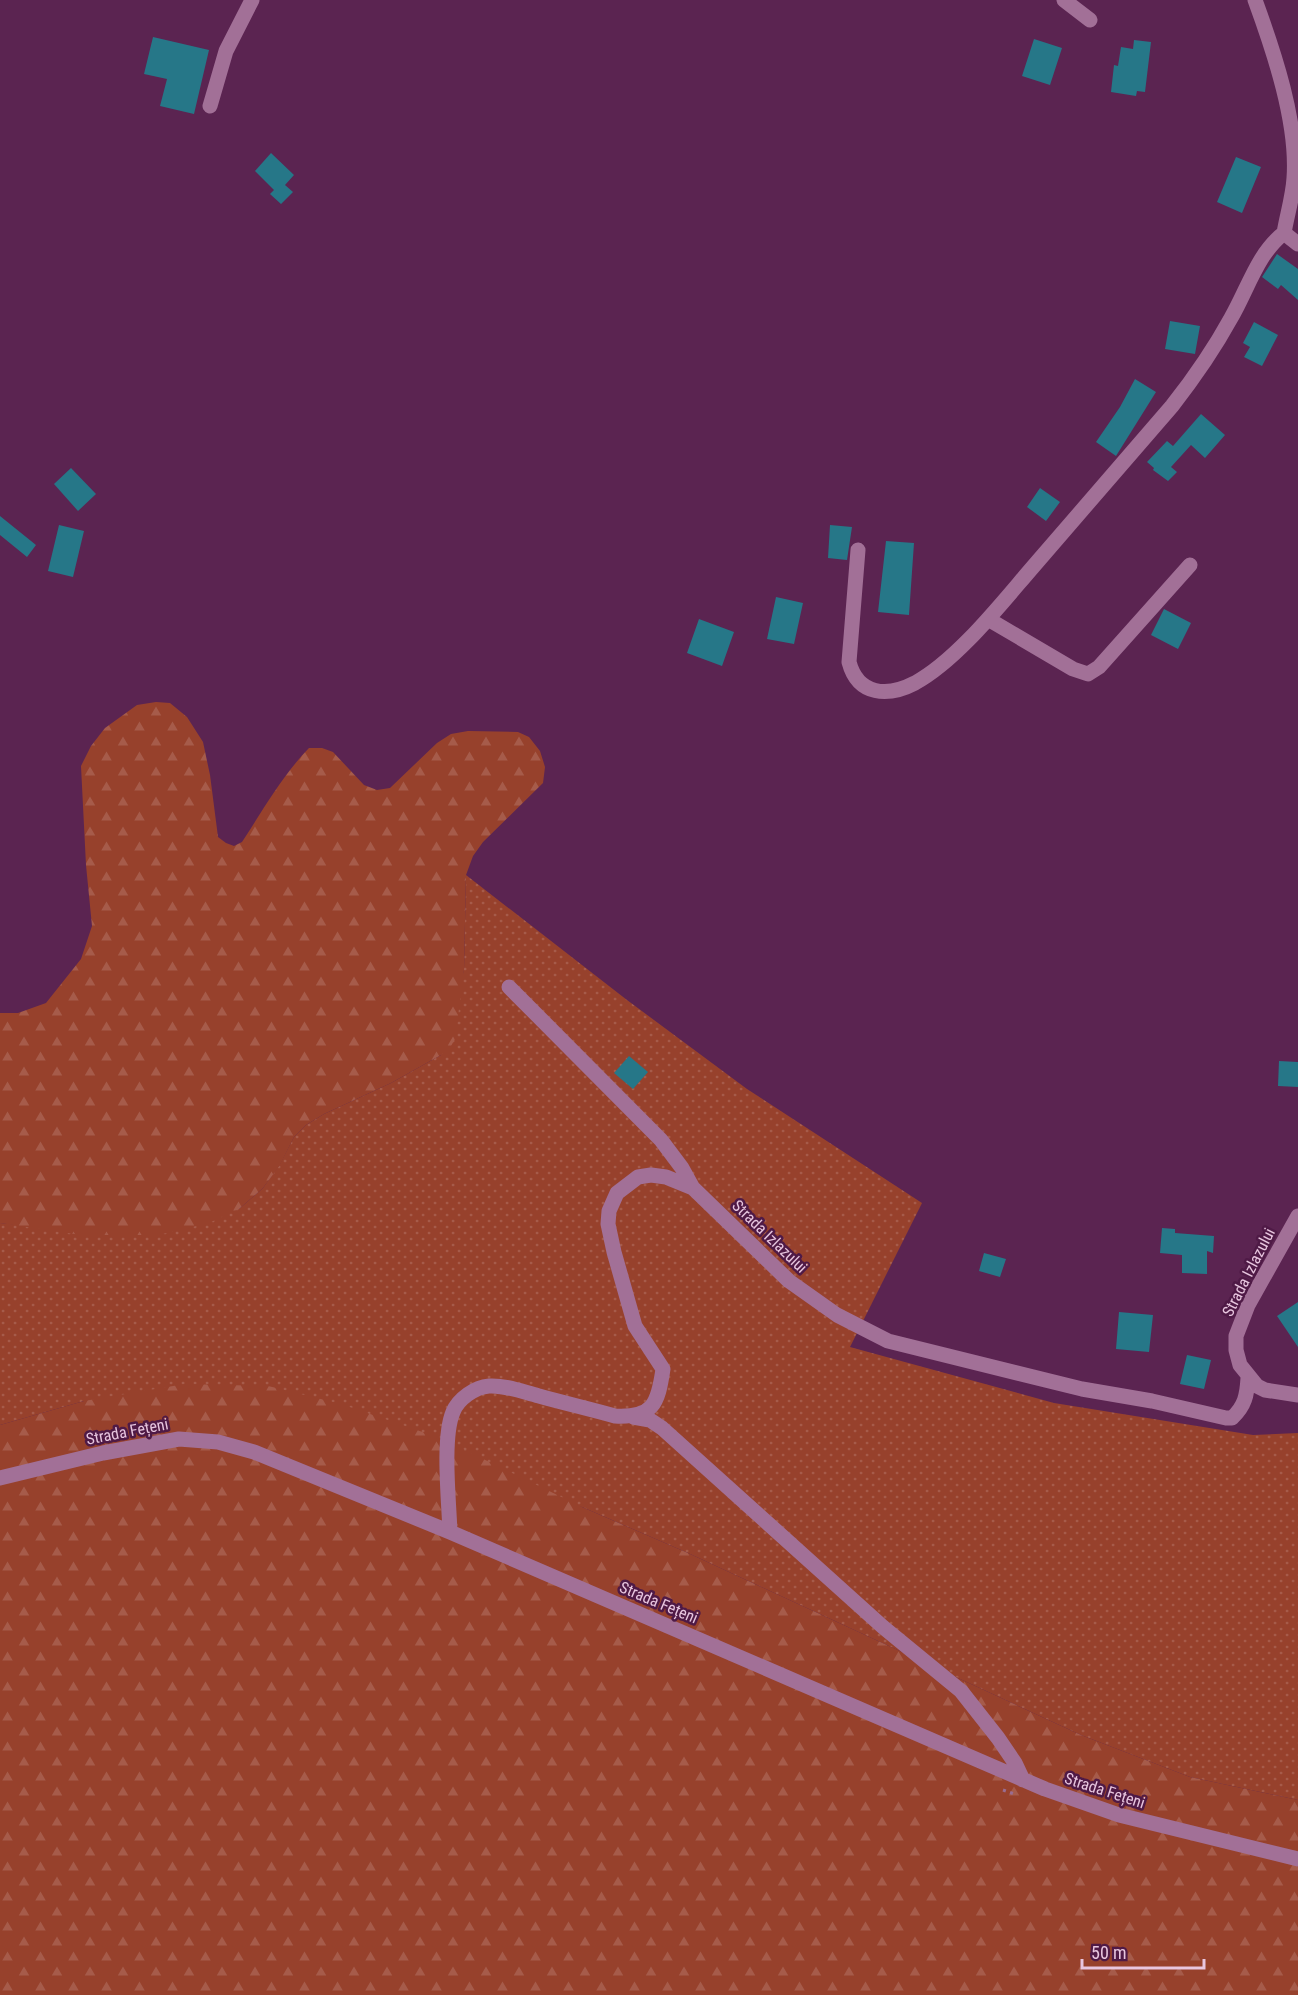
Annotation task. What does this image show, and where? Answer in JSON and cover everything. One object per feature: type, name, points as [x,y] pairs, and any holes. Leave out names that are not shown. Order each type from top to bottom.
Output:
[{"type":"street","points":[[210,106],[226,51],[252,0]]},
{"type":"street","points":[[1064,0],[1090,20]]},
{"type":"street","points":[[858,550],[849,662],[853,675],[862,686],[878,691],[897,690],[916,682],[951,655],[988,619],[1197,374],[1232,317],[1262,256],[1284,233],[1294,178],[1292,142],[1275,56],[1255,0]]},
{"type":"street","points":[[1284,233],[1298,244]]},
{"type":"street","points":[[988,619],[1073,669],[1088,674],[1099,667],[1190,565]]},
{"type":"street","points":[[509,987],[661,1140],[682,1168],[693,1188]]},
{"type":"street","name":"Strada Izlazului","points":[[633,1417],[649,1410],[657,1400],[663,1369],[635,1326],[608,1224],[609,1211],[617,1193],[638,1177],[666,1177],[693,1188],[789,1281],[837,1315],[888,1341],[1082,1389],[1152,1401],[1226,1418],[1232,1418],[1243,1406],[1246,1398],[1248,1378],[1240,1365],[1236,1336],[1248,1305],[1298,1216]]},
{"type":"street","points":[[1248,1378],[1265,1390],[1298,1395]]},
{"type":"street","points":[[450,1532],[447,1471],[449,1429],[453,1410],[474,1391],[488,1386],[513,1389],[615,1416],[650,1420],[669,1433],[865,1612],[961,1690],[998,1738],[1023,1779]]},
{"type":"street","name":"Strada Fețeni","points":[[0,1478],[138,1446],[179,1439],[218,1442],[254,1452],[450,1532],[1023,1779],[1119,1815],[1298,1860]]},
{"type":"green space","points":[[156,702],[170,703],[187,717],[203,742],[218,837],[234,846],[242,842],[281,782],[309,748],[322,748],[333,752],[364,785],[377,790],[390,788],[437,743],[451,734],[468,731],[518,732],[529,737],[540,751],[545,767],[543,783],[483,842],[473,856],[466,875],[464,970],[455,1039],[441,1055],[391,1083],[324,1114],[306,1125],[294,1137],[280,1165],[263,1188],[239,1209],[209,1223],[158,1235],[81,1235],[0,1223],[0,1013],[18,1013],[46,1003],[81,959],[92,926],[86,865],[81,766],[91,746],[105,728],[137,705]]},
{"type":"green space","points":[[466,875],[627,1000],[747,1089],[922,1203],[850,1347],[1054,1403],[1253,1435],[1298,1433],[1298,1800],[1190,1777],[1081,1735],[688,1553],[582,1507],[84,1401],[0,1425],[0,1223],[30,1226],[239,1209],[263,1188],[280,1164],[294,1137],[306,1125],[324,1114],[391,1083],[441,1055],[464,970]]},
{"type":"green space","points":[[185,1384],[268,1386],[341,1404],[440,1438],[582,1507],[688,1553],[1081,1735],[1190,1777],[1298,1800],[1298,1995],[0,1995],[0,1425],[84,1401]]},
{"type":"building","points":[[153,37],[209,50],[194,114],[160,106],[167,79],[144,74]]},
{"type":"building","points":[[1034,39],[1062,48],[1050,85],[1022,76]]},
{"type":"building","points":[[1134,40],[1151,42],[1145,92],[1137,91],[1136,96],[1111,92],[1114,65],[1118,66],[1121,47],[1133,49]]},
{"type":"building","points":[[271,153],[294,175],[285,185],[293,192],[281,204],[270,194],[274,190],[255,171]]},
{"type":"building","points":[[1236,157],[1261,167],[1242,213],[1217,202]]},
{"type":"building","points":[[1277,254],[1298,269],[1298,300],[1281,285],[1278,289],[1262,277]]},
{"type":"building","points":[[1170,321],[1200,326],[1195,354],[1165,349]]},
{"type":"building","points":[[1254,322],[1278,335],[1262,366],[1244,357],[1250,347],[1243,343]]},
{"type":"building","points":[[1135,379],[1156,392],[1116,456],[1096,442],[1120,407]]},
{"type":"building","points":[[1201,414],[1225,435],[1205,458],[1191,445],[1171,467],[1177,472],[1168,481],[1153,470],[1154,468],[1147,462],[1167,441],[1173,446]]},
{"type":"building","points":[[71,468],[96,494],[78,511],[54,484]]},
{"type":"building","points":[[1040,488],[1060,502],[1046,521],[1027,507]]},
{"type":"building","points":[[0,516],[36,545],[27,557],[0,535]]},
{"type":"building","points":[[59,525],[84,531],[73,577],[48,571]]},
{"type":"building","points":[[830,525],[852,527],[847,560],[828,558]]},
{"type":"building","points":[[886,541],[914,543],[909,615],[878,612]]},
{"type":"building","points":[[776,597],[803,603],[794,644],[767,639]]},
{"type":"building","points":[[1164,609],[1191,623],[1178,649],[1151,635]]},
{"type":"building","points":[[699,619],[734,632],[722,666],[687,653]]},
{"type":"building","points":[[629,1056],[648,1072],[633,1089],[614,1073]]},
{"type":"building","points":[[1279,1061],[1298,1062],[1298,1087],[1278,1086]]},
{"type":"building","points":[[1162,1228],[1175,1229],[1175,1233],[1214,1236],[1213,1253],[1207,1251],[1207,1274],[1182,1273],[1182,1255],[1160,1253]]},
{"type":"building","points":[[984,1253],[1006,1259],[1000,1277],[979,1271]]},
{"type":"building","points":[[1298,1302],[1298,1347],[1277,1316]]},
{"type":"building","points":[[1119,1312],[1153,1315],[1149,1352],[1116,1349]]},
{"type":"building","points":[[1187,1355],[1211,1360],[1204,1389],[1180,1384]]}]
